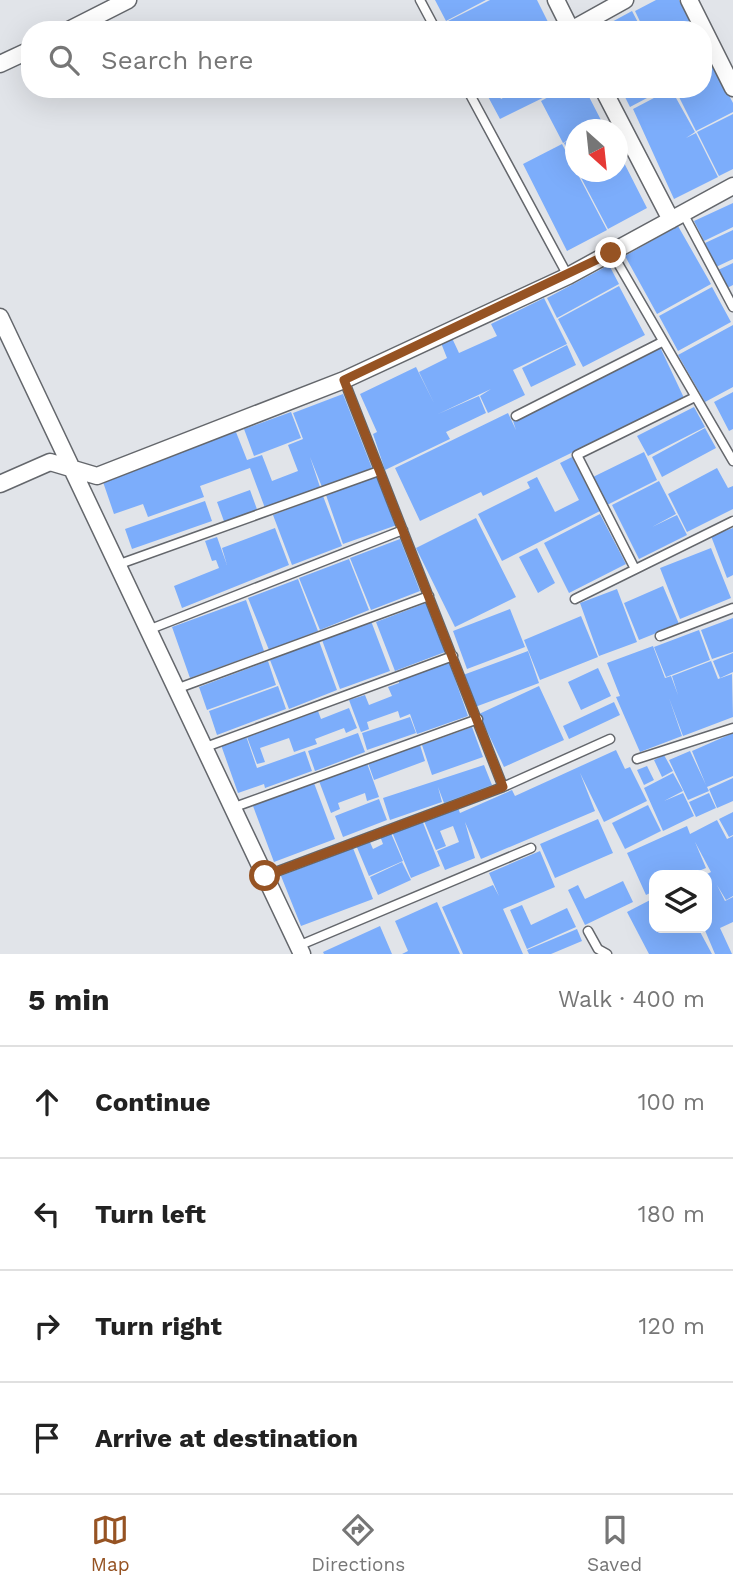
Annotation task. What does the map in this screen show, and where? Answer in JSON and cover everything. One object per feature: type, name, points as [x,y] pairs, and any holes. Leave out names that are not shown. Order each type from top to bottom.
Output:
[{"type":"street","points":[[87,21],[128,0]]},
{"type":"street","points":[[556,0],[566,21]]},
{"type":"street","points":[[587,21],[625,0]]},
{"type":"street","points":[[689,0],[700,21]]},
{"type":"street","points":[[712,46],[733,88]]},
{"type":"street","points":[[0,64],[21,54]]},
{"type":"street","points":[[608,98],[677,216]]},
{"type":"street","points":[[0,484],[50,462],[97,476],[344,380],[568,276],[733,186]]},
{"type":"street","points":[[0,317],[300,950]]},
{"type":"lane","points":[[419,0],[431,21]]},
{"type":"lane","points":[[472,98],[568,276]]},
{"type":"lane","points":[[677,216],[733,307]]},
{"type":"lane","points":[[611,253],[733,461]]},
{"type":"lane","points":[[516,416],[662,342]]},
{"type":"lane","points":[[344,380],[503,787]]},
{"type":"lane","points":[[635,569],[577,455],[695,397]]},
{"type":"lane","points":[[117,565],[379,471]]},
{"type":"lane","points":[[575,599],[733,520]]},
{"type":"lane","points":[[148,631],[402,530]]},
{"type":"lane","points":[[176,690],[429,596]]},
{"type":"lane","points":[[660,636],[733,608]]},
{"type":"lane","points":[[204,748],[453,656]]},
{"type":"lane","points":[[232,808],[478,719]]},
{"type":"lane","points":[[637,759],[733,728]]},
{"type":"lane","points":[[265,876],[503,787],[610,739]]},
{"type":"lane","points":[[300,950],[531,848]]},
{"type":"lane","points":[[588,931],[598,949],[607,954]]},
{"type":"building","points":[[435,0],[486,0],[446,21]]},
{"type":"building","points":[[490,0],[537,0],[548,21],[448,21]]},
{"type":"building","points":[[656,0],[679,0],[690,21],[640,21],[635,11]]},
{"type":"building","points":[[632,11],[637,21],[614,21]]},
{"type":"building","points":[[714,67],[733,103],[733,112],[696,131],[680,98],[712,98]]},
{"type":"building","points":[[489,98],[543,98],[500,119]]},
{"type":"building","points":[[546,98],[590,98],[600,119],[565,119],[563,143],[541,101]]},
{"type":"building","points":[[626,98],[647,98],[630,107]]},
{"type":"building","points":[[654,98],[676,98],[695,132],[686,138],[696,133],[718,177],[674,199],[633,109]]},
{"type":"building","points":[[733,114],[733,169],[719,176],[697,132]]},
{"type":"building","points":[[562,144],[565,150],[565,182],[582,182],[607,230],[567,251],[523,164]]},
{"type":"building","points":[[628,171],[647,208],[608,229],[583,182],[628,182]]},
{"type":"building","points":[[733,203],[733,227],[704,241],[694,221]]},
{"type":"building","points":[[678,226],[711,284],[657,314],[625,256]]},
{"type":"building","points":[[733,230],[733,259],[716,267],[705,243]]},
{"type":"building","points":[[733,263],[733,285],[727,288],[718,270]]},
{"type":"building","points":[[609,265],[619,284],[557,318],[547,298]]},
{"type":"building","points":[[619,286],[645,335],[583,367],[558,319]]},
{"type":"building","points":[[712,287],[731,322],[678,351],[659,316]]},
{"type":"building","points":[[544,298],[567,344],[513,370],[525,395],[488,413],[480,396],[491,389],[438,414],[479,396],[486,413],[446,432],[450,439],[385,470],[373,434],[377,432],[360,394],[416,367],[434,403],[419,372],[447,358],[441,343],[452,338],[459,353],[497,336],[491,324]]},
{"type":"building","points":[[733,325],[733,387],[705,402],[678,355]]},
{"type":"building","points":[[567,345],[576,365],[531,387],[522,368]]},
{"type":"building","points":[[660,347],[684,398],[483,496],[481,492],[420,521],[395,468],[508,413],[516,430],[513,421],[559,400],[557,396]]},
{"type":"building","points":[[733,392],[733,429],[729,431],[714,402]]},
{"type":"building","points":[[343,394],[372,468],[322,487],[310,457],[320,487],[265,508],[250,468],[200,486],[204,497],[148,517],[143,504],[114,514],[102,479],[236,432],[247,460],[262,455],[272,481],[298,471],[288,445],[303,439],[293,413]]},
{"type":"building","points":[[694,407],[705,427],[648,456],[637,436]]},
{"type":"building","points":[[291,412],[301,438],[254,456],[244,429]]},
{"type":"building","points":[[705,428],[716,448],[662,477],[652,457]]},
{"type":"building","points":[[644,452],[657,480],[607,505],[593,477]]},
{"type":"building","points":[[572,457],[600,511],[502,561],[478,514],[530,488],[527,482],[537,477],[555,512],[579,500],[560,463]]},
{"type":"building","points":[[717,468],[728,488],[733,486],[733,509],[687,532],[668,494]]},
{"type":"building","points":[[379,475],[397,525],[343,544],[326,495]]},
{"type":"building","points":[[659,481],[676,514],[652,527],[677,515],[687,535],[639,559],[612,505]]},
{"type":"building","points":[[250,490],[258,512],[225,524],[217,502]]},
{"type":"building","points":[[323,496],[342,546],[292,565],[273,515]]},
{"type":"building","points":[[205,501],[212,521],[132,549],[125,529]]},
{"type":"building","points":[[600,514],[626,564],[569,593],[544,543]]},
{"type":"building","points":[[476,518],[516,597],[455,627],[416,548]]},
{"type":"building","points":[[275,528],[289,565],[182,608],[174,586],[219,568],[216,560],[212,561],[205,541],[217,537],[227,565],[222,548]]},
{"type":"building","points":[[733,528],[733,575],[727,578],[711,536]]},
{"type":"building","points":[[400,539],[420,591],[371,610],[350,558]]},
{"type":"building","points":[[537,548],[555,583],[538,593],[519,557]]},
{"type":"building","points":[[711,548],[731,598],[680,619],[660,568]]},
{"type":"building","points":[[349,559],[369,610],[320,630],[299,578]]},
{"type":"building","points":[[298,579],[318,631],[269,650],[248,598]]},
{"type":"building","points":[[663,586],[679,624],[639,640],[624,603]]},
{"type":"building","points":[[617,589],[637,642],[599,656],[580,603]]},
{"type":"building","points":[[246,600],[264,651],[190,678],[172,627]]},
{"type":"building","points":[[426,603],[445,652],[395,671],[376,622]]},
{"type":"building","points":[[510,609],[525,647],[467,669],[453,631]]},
{"type":"building","points":[[581,616],[598,657],[540,680],[524,640]]},
{"type":"building","points":[[733,618],[733,652],[712,659],[701,630]]},
{"type":"building","points":[[371,621],[390,671],[340,689],[322,640]]},
{"type":"building","points":[[699,630],[710,660],[666,677],[654,647]]},
{"type":"building","points":[[319,641],[337,690],[289,709],[270,660]]},
{"type":"building","points":[[653,646],[665,678],[671,676],[678,695],[672,676],[711,661],[718,679],[732,674],[733,717],[683,736],[669,698],[682,736],[640,752],[616,697],[620,696],[607,663]]},
{"type":"building","points":[[528,651],[539,683],[475,707],[463,675]]},
{"type":"building","points":[[733,653],[733,672],[720,678],[713,661]]},
{"type":"building","points":[[268,661],[276,685],[207,710],[199,687]]},
{"type":"building","points":[[449,662],[468,716],[417,734],[410,714],[400,718],[398,711],[367,722],[369,729],[361,732],[349,700],[365,695],[369,705],[392,696],[388,687],[399,683],[399,680]]},
{"type":"building","points":[[598,668],[611,696],[581,710],[568,682]]},
{"type":"building","points":[[278,686],[286,709],[217,735],[209,711]]},
{"type":"building","points":[[539,686],[564,740],[504,767],[479,714]]},
{"type":"building","points":[[614,702],[620,715],[569,739],[563,726]]},
{"type":"building","points":[[349,708],[357,728],[346,733],[344,728],[315,739],[317,744],[294,752],[289,738],[260,748],[265,762],[257,764],[247,737],[318,711],[321,719]]},
{"type":"building","points":[[410,717],[416,733],[367,750],[362,733]]},
{"type":"building","points":[[472,727],[483,757],[432,775],[422,745]]},
{"type":"building","points":[[358,733],[365,752],[315,771],[308,751]]},
{"type":"building","points":[[733,733],[733,776],[707,787],[709,791],[688,800],[669,760],[690,751],[706,785],[692,751]]},
{"type":"building","points":[[246,736],[257,768],[305,751],[312,771],[265,788],[264,784],[238,793],[221,745]]},
{"type":"building","points":[[420,745],[425,761],[374,780],[368,763]]},
{"type":"building","points":[[616,750],[625,769],[630,767],[647,801],[604,822],[580,773],[595,811],[481,859],[465,822],[475,858],[445,870],[437,851],[459,842],[453,826],[440,831],[446,846],[436,850],[424,821],[458,808],[460,813],[512,790],[515,796]]},
{"type":"building","points":[[664,755],[673,771],[662,777],[654,760]]},
{"type":"building","points":[[367,763],[379,797],[367,801],[365,793],[338,803],[340,809],[331,813],[319,781]]},
{"type":"building","points":[[484,765],[492,785],[444,803],[438,787],[442,802],[390,820],[383,798]]},
{"type":"building","points":[[647,766],[654,780],[644,785],[637,770]]},
{"type":"building","points":[[673,773],[683,791],[664,801],[683,793],[694,816],[663,831],[644,788]]},
{"type":"building","points":[[733,778],[733,801],[717,808],[709,789]]},
{"type":"building","points":[[314,783],[335,839],[274,862],[253,806]]},
{"type":"building","points":[[709,793],[716,808],[696,817],[689,802]]},
{"type":"building","points":[[379,799],[387,820],[343,837],[335,816]]},
{"type":"building","points":[[648,805],[661,831],[625,849],[612,823]]},
{"type":"building","points":[[733,812],[733,835],[729,837],[719,819]]},
{"type":"building","points":[[598,819],[613,853],[555,878],[540,844]]},
{"type":"building","points":[[422,820],[440,866],[411,878],[392,832]]},
{"type":"building","points":[[717,820],[727,839],[733,836],[733,896],[726,900],[717,885],[725,901],[733,897],[733,922],[720,928],[732,954],[715,954],[706,933],[712,933],[712,870],[695,842],[706,868],[649,870],[649,894],[646,895],[627,853],[687,826],[690,834]]},
{"type":"building","points":[[390,831],[403,861],[369,876],[356,845],[369,840],[373,849],[383,844],[380,836]]},
{"type":"building","points":[[353,848],[373,899],[301,926],[281,876]]},
{"type":"building","points":[[540,851],[555,887],[503,909],[523,954],[463,954],[442,907],[493,885],[499,896],[489,873]]},
{"type":"building","points":[[402,862],[411,880],[378,895],[370,877]]},
{"type":"building","points":[[623,881],[633,902],[585,925],[568,890],[578,885],[585,899]]},
{"type":"building","points":[[649,901],[649,933],[701,933],[712,954],[649,954],[627,912]]},
{"type":"building","points":[[437,902],[460,954],[402,954],[408,951],[395,921]]},
{"type":"building","points":[[522,905],[531,925],[567,908],[576,927],[527,949],[510,910]]},
{"type":"building","points":[[380,926],[392,954],[323,952]]},
{"type":"building","points":[[577,929],[582,941],[551,954],[529,954],[527,950]]},
{"type":"route","points":[[265,876],[503,787],[344,380],[568,276],[611,253]]}]
